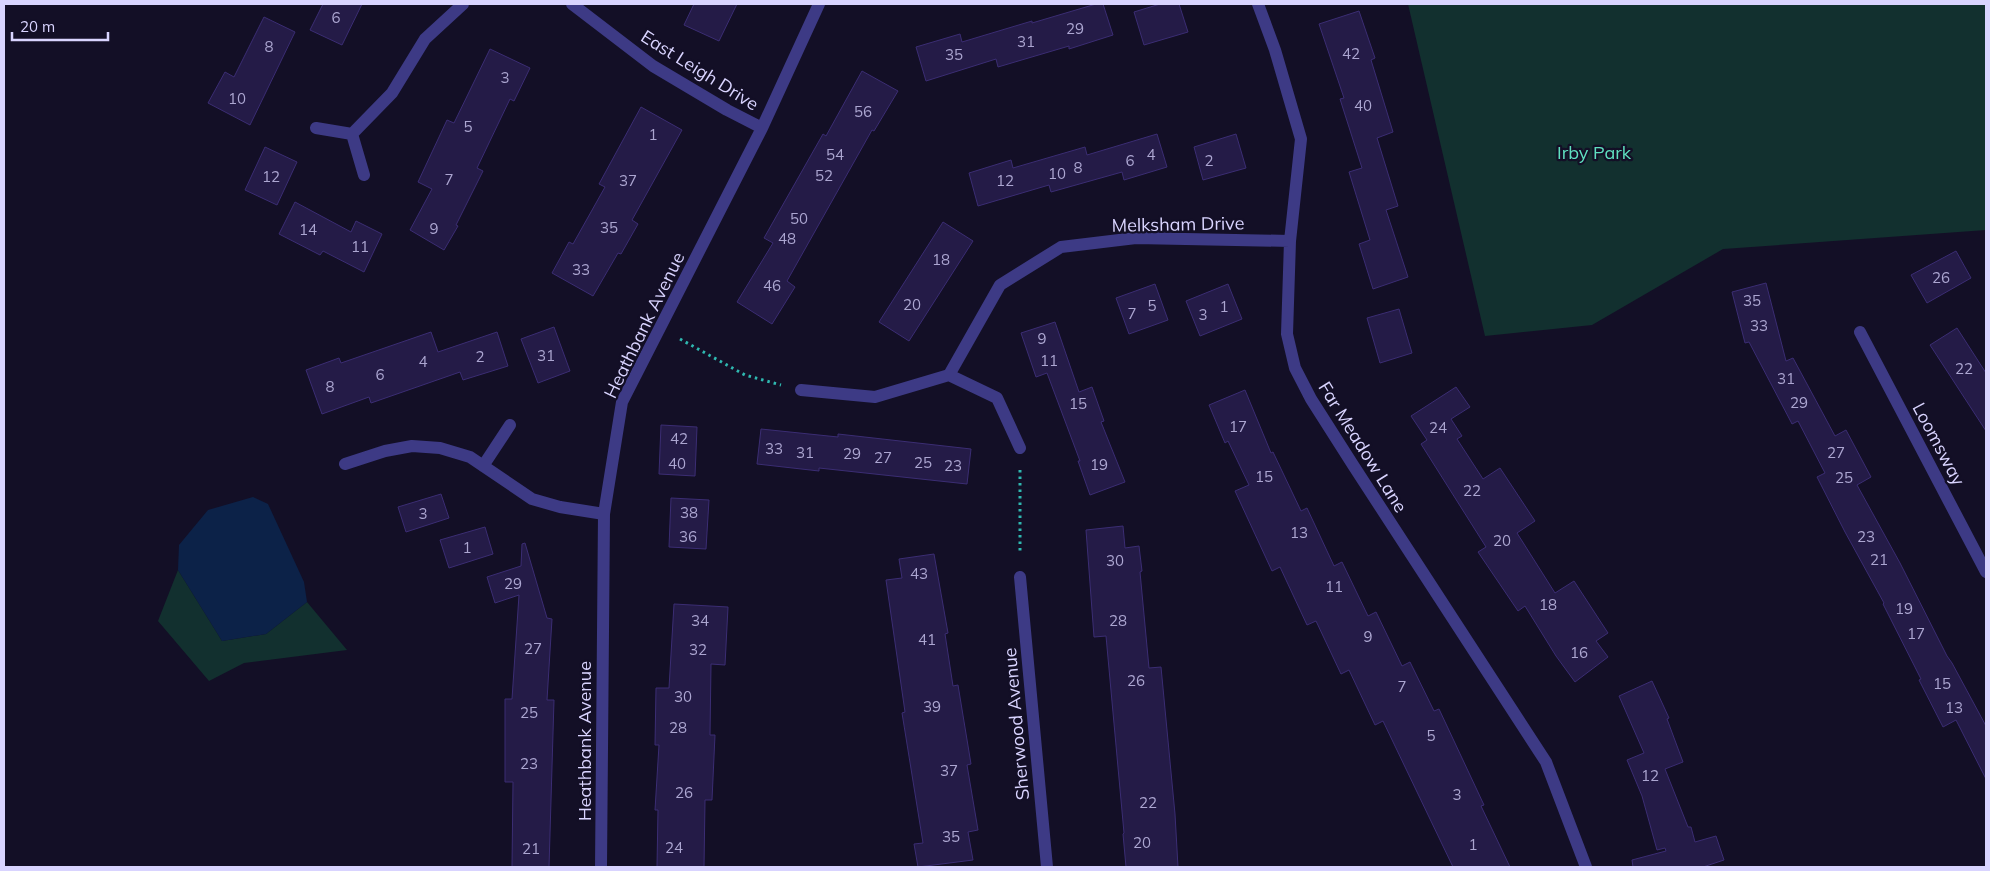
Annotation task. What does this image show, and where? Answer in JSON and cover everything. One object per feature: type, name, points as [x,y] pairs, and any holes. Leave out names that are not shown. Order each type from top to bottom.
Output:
[{"type":"street","points":[[352,134],[392,93],[425,39],[463,4]]},
{"type":"street","name":"East Leigh Drive","points":[[572,4],[653,66],[727,110],[762,128]]},
{"type":"street","name":"Heathbank Avenue","points":[[601,867],[604,514],[622,402],[762,128],[819,4]]},
{"type":"street","name":"Far Meadow Lane","points":[[1258,4],[1275,50],[1301,139],[1290,241],[1287,334],[1295,368],[1311,399],[1353,465],[1546,762],[1586,867]]},
{"type":"street","points":[[316,128],[352,134]]},
{"type":"street","points":[[352,134],[364,175]]},
{"type":"street","name":"Melksham Drive","points":[[949,375],[1000,285],[1061,247],[1136,238],[1290,241]]},
{"type":"street","name":"Loomsway","points":[[1860,332],[1986,572]]},
{"type":"street","points":[[800,390],[875,397],[949,375],[997,398],[1020,448]]},
{"type":"street","points":[[483,466],[510,425]]},
{"type":"street","points":[[345,464],[385,451],[412,446],[440,448],[470,457],[532,499],[560,507],[604,514]]},
{"type":"street","name":"Sherwood Avenue","points":[[1020,577],[1047,867]]},
{"type":"path","points":[[661,328],[745,375],[800,390]]},
{"type":"path","points":[[1020,448],[1020,577]]},
{"type":"green space","name":"Irby Park","points":[[1408,4],[1986,4],[1986,230],[1723,249],[1592,325],[1485,336]]},
{"type":"green space","points":[[178,570],[222,641],[266,634],[307,602],[347,650],[244,663],[209,681],[158,621]]},
{"type":"water","points":[[253,497],[268,504],[304,582],[307,602],[266,634],[222,641],[178,570],[179,545],[208,510]]},
{"type":"building","points":[[323,4],[362,4],[342,45],[310,30]]},
{"type":"building","points":[[694,4],[737,4],[719,41],[684,25]]},
{"type":"building","points":[[1096,4],[1103,4],[1113,35],[1069,49],[1069,46],[998,67],[996,59],[926,81],[916,47],[960,34],[962,42]]},
{"type":"building","points":[[1160,4],[1179,4],[1188,32],[1144,45],[1134,12]]},
{"type":"building","points":[[1359,11],[1375,58],[1371,60],[1393,132],[1377,138],[1398,206],[1386,210],[1408,277],[1373,289],[1359,244],[1370,240],[1349,172],[1362,168],[1340,99],[1344,98],[1319,24]]},
{"type":"building","points":[[264,17],[295,32],[250,125],[208,103],[225,72],[234,77]]},
{"type":"building","points":[[490,49],[530,68],[514,101],[510,99],[477,168],[483,171],[456,225],[458,226],[444,250],[410,230],[432,189],[418,182],[447,120],[454,123]]},
{"type":"building","points":[[862,71],[898,91],[874,131],[872,130],[787,281],[795,287],[772,324],[737,302],[773,243],[764,238],[823,134],[826,136]]},
{"type":"building","points":[[641,107],[682,130],[632,220],[638,224],[621,254],[618,253],[593,296],[552,273],[569,242],[573,244],[605,187],[599,184]]},
{"type":"building","points":[[1157,134],[1167,167],[1124,180],[1122,172],[1051,192],[1049,185],[978,206],[969,173],[1011,160],[1013,168],[1085,147],[1087,155]]},
{"type":"building","points":[[1236,134],[1246,168],[1203,180],[1194,147]]},
{"type":"building","points":[[265,147],[297,162],[277,205],[245,190]]},
{"type":"building","points":[[295,202],[351,232],[356,221],[382,234],[364,272],[323,251],[320,255],[279,234]]},
{"type":"building","points":[[943,222],[973,241],[909,341],[879,322]]},
{"type":"building","points":[[1956,251],[1971,278],[1927,303],[1911,275]]},
{"type":"building","points":[[1766,283],[1786,361],[1793,358],[1835,436],[1846,430],[1871,477],[1857,485],[1986,726],[1986,779],[1956,720],[1943,727],[1884,603],[1817,477],[1825,473],[1798,421],[1792,424],[1749,342],[1745,343],[1732,292]]},
{"type":"building","points":[[1155,284],[1168,320],[1129,334],[1116,298]]},
{"type":"building","points":[[1228,284],[1242,319],[1200,336],[1186,301]]},
{"type":"building","points":[[1399,309],[1412,353],[1380,363],[1367,318]]},
{"type":"building","points":[[1055,322],[1079,392],[1092,387],[1104,421],[1101,422],[1125,482],[1090,495],[1078,461],[1080,461],[1047,373],[1036,377],[1021,333]]},
{"type":"building","points":[[554,327],[570,371],[538,383],[521,339]]},
{"type":"building","points":[[1957,328],[1986,373],[1986,431],[1930,345]]},
{"type":"building","points":[[431,332],[438,352],[497,332],[508,366],[463,380],[460,372],[371,403],[369,397],[322,414],[306,370],[339,358],[341,363]]},
{"type":"building","points":[[1456,387],[1470,407],[1451,419],[1462,436],[1457,439],[1483,479],[1500,468],[1535,521],[1517,533],[1555,593],[1574,581],[1608,633],[1596,641],[1608,657],[1575,682],[1556,656],[1525,606],[1518,611],[1478,552],[1486,547],[1421,444],[1427,440],[1411,416]]},
{"type":"building","points":[[1245,390],[1271,453],[1273,452],[1301,511],[1307,508],[1334,566],[1342,562],[1368,616],[1376,612],[1402,666],[1410,662],[1434,711],[1439,709],[1484,805],[1481,806],[1510,867],[1453,867],[1383,721],[1375,725],[1349,670],[1341,674],[1316,621],[1307,625],[1280,567],[1272,571],[1235,491],[1249,485],[1228,441],[1225,443],[1209,405]]},
{"type":"building","points":[[661,425],[697,427],[695,476],[659,474]]},
{"type":"building","points":[[761,429],[838,437],[838,434],[971,449],[967,484],[819,468],[819,471],[757,464]]},
{"type":"building","points":[[441,494],[449,518],[406,532],[398,507]]},
{"type":"building","points":[[671,498],[709,500],[706,549],[669,547]]},
{"type":"building","points":[[1123,526],[1125,548],[1139,546],[1149,668],[1161,667],[1178,867],[1126,867],[1106,636],[1094,637],[1086,530]]},
{"type":"building","points":[[485,527],[493,554],[449,568],[440,540]]},
{"type":"building","points":[[525,543],[547,618],[552,619],[547,700],[554,700],[549,867],[512,867],[513,782],[505,782],[505,699],[512,699],[519,595],[495,603],[487,577],[521,566],[522,544]]},
{"type":"building","points":[[934,554],[948,633],[945,634],[953,686],[958,685],[971,764],[967,765],[978,830],[968,832],[973,860],[918,867],[914,844],[923,843],[902,713],[905,712],[886,580],[902,578],[899,559]]},
{"type":"building","points":[[674,604],[728,607],[725,665],[711,664],[710,735],[715,735],[712,800],[705,800],[704,867],[657,867],[658,810],[655,810],[659,745],[655,745],[656,688],[669,688]]},
{"type":"building","points":[[1652,681],[1669,718],[1667,719],[1683,762],[1665,769],[1688,827],[1691,827],[1695,842],[1716,836],[1724,860],[1703,867],[1633,867],[1632,860],[1666,851],[1665,848],[1657,850],[1642,796],[1627,760],[1644,753],[1619,696]]}]
